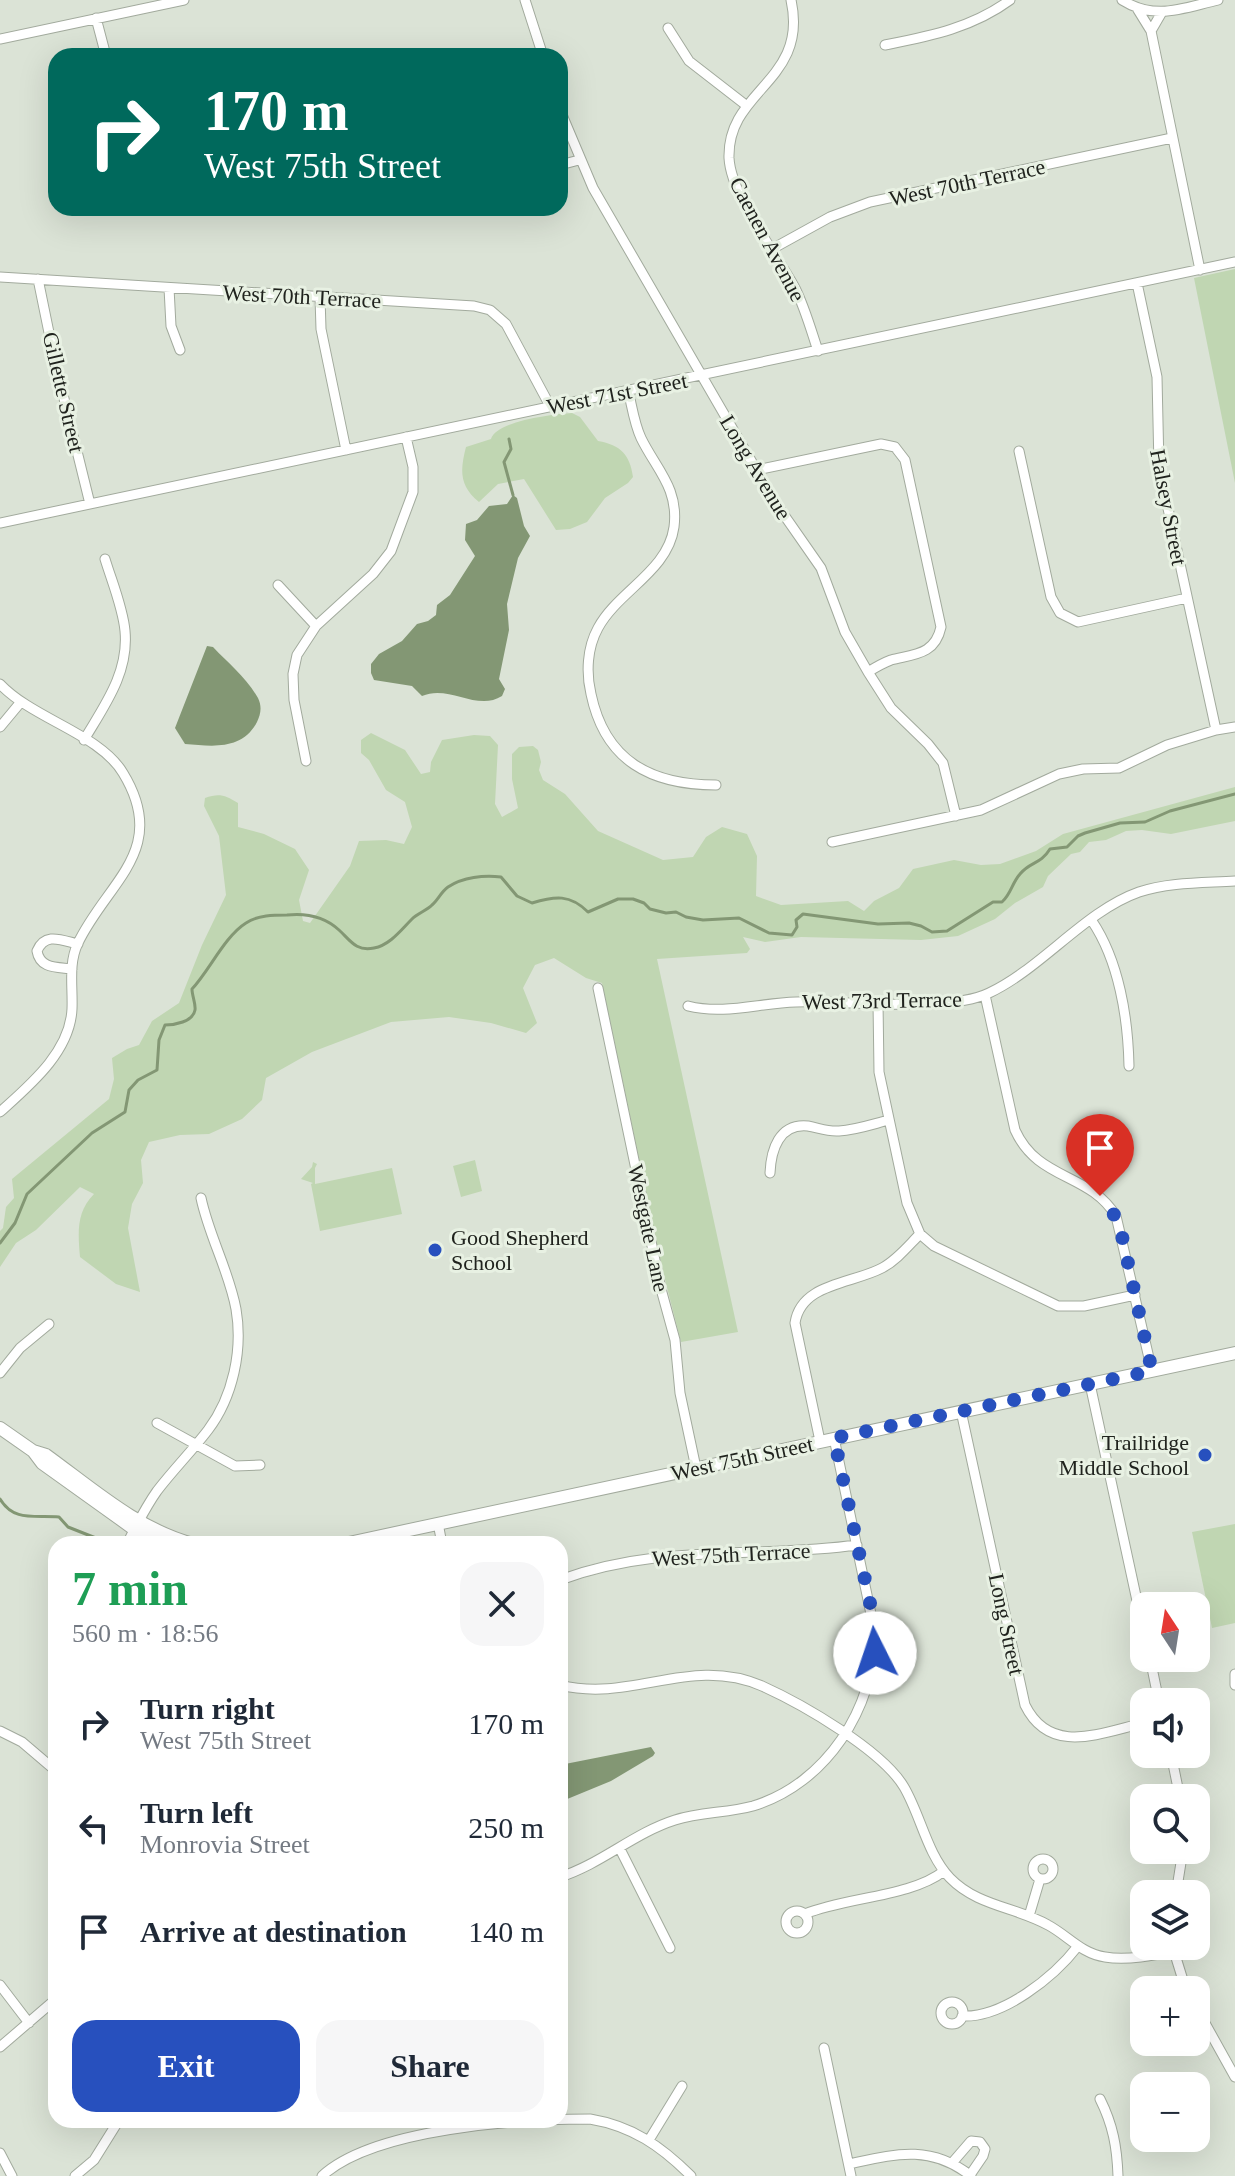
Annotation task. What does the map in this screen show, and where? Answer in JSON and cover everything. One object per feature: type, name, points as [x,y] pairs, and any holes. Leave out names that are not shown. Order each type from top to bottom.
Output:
[{"type":"main road","name":"West 75th Street","points":[[380,1536],[1235,1353]]},
{"type":"main road","points":[[0,1428],[33,1451],[42,1463],[149,1536]]},
{"type":"main road","points":[[136,1526],[166,1536]]},
{"type":"street","points":[[0,39],[184,0]]},
{"type":"street","points":[[525,0],[540,48]]},
{"type":"street","name":"Caenen Avenue","points":[[791,0],[794,18],[790,49],[776,74],[747,106],[733,128],[729,157],[735,185],[806,311],[818,351]]},
{"type":"street","points":[[885,45],[965,26],[1010,0]]},
{"type":"street","points":[[1122,0],[1138,10],[1151,31],[1200,270]]},
{"type":"street","points":[[1138,10],[1162,12],[1218,0]]},
{"type":"street","points":[[1151,31],[1162,12]]},
{"type":"street","points":[[96,18],[104,48]]},
{"type":"street","points":[[668,28],[689,61],[747,106]]},
{"type":"street","name":"Long Avenue","points":[[568,131],[579,160],[701,376],[786,519],[821,568],[845,632],[868,672],[891,708],[943,763],[956,816]]},
{"type":"street","name":"West 70th Terrace","points":[[772,249],[830,217],[870,202],[1172,138]]},
{"type":"street","points":[[568,163],[579,160]]},
{"type":"street","name":"West 71st Street","points":[[0,523],[1235,262]]},
{"type":"street","name":"West 70th Terrace","points":[[0,277],[474,306],[490,310],[506,324],[550,406]]},
{"type":"street","name":"Gillette Street","points":[[38,279],[90,504]]},
{"type":"street","name":"Halsey Street","points":[[1137,283],[1157,377],[1159,467],[1216,730]]},
{"type":"street","points":[[169,288],[171,326],[180,350]]},
{"type":"street","points":[[320,297],[321,329],[346,450]]},
{"type":"street","points":[[628,390],[639,435],[672,490],[674,527],[666,553],[609,612],[597,629],[587,678],[594,711],[615,749],[638,768],[663,780],[716,785]]},
{"type":"street","points":[[306,761],[294,700],[293,674],[297,655],[316,626],[379,568],[396,542],[413,492],[414,479],[406,437]]},
{"type":"street","points":[[757,470],[881,444],[895,447],[905,460],[941,627],[939,636],[927,651],[893,660],[868,672]]},
{"type":"street","points":[[1019,451],[1051,597],[1060,613],[1078,622],[1187,598]]},
{"type":"street","points":[[84,740],[112,693],[125,652],[125,629],[105,559]]},
{"type":"street","points":[[278,585],[316,626]]},
{"type":"street","points":[[0,684],[20,703],[105,753],[122,771],[136,803],[139,834],[130,867],[78,944],[72,969],[68,1030],[57,1054],[0,1112]]},
{"type":"street","points":[[0,727],[20,703]]},
{"type":"street","points":[[832,842],[981,810],[1059,774],[1083,769],[1119,768],[1153,751],[1216,730],[1235,727]]},
{"type":"street","name":"West 73rd Terrace","points":[[688,1006],[715,1010],[795,1002],[937,1003],[985,995],[1019,976],[1120,901],[1158,887],[1235,881]]},
{"type":"street","points":[[1092,921],[1110,950],[1127,1033],[1129,1066]]},
{"type":"street","points":[[72,969],[46,965],[37,951],[41,943],[51,938],[78,944]]},
{"type":"street","name":"Westgate Lane","points":[[598,988],[661,1289],[675,1340],[680,1393],[696,1468]]},
{"type":"street","points":[[985,995],[1015,1130],[1021,1142],[1038,1162],[1089,1189],[1109,1205],[1120,1227],[1152,1371]]},
{"type":"street","points":[[878,1002],[879,1072],[907,1203],[920,1234],[934,1246],[1058,1306],[1084,1306],[1135,1295]]},
{"type":"street","points":[[770,1173],[772,1148],[787,1130],[800,1126],[840,1131],[889,1120]]},
{"type":"street","points":[[131,1536],[153,1497],[208,1430],[223,1404],[238,1349],[236,1307],[210,1236],[201,1198]]},
{"type":"street","points":[[820,1441],[795,1323],[797,1311],[809,1296],[884,1267],[920,1234]]},
{"type":"street","points":[[0,1373],[20,1348],[49,1324]]},
{"type":"street","points":[[1090,1384],[1135,1592]]},
{"type":"street","name":"Long Street","points":[[961,1411],[1021,1690],[1030,1715],[1039,1726],[1061,1737],[1082,1737],[1130,1726]]},
{"type":"street","points":[[157,1423],[235,1466],[260,1465]]},
{"type":"street","points":[[568,1874],[676,1820],[752,1806],[785,1792],[818,1767],[845,1734],[868,1688],[875,1653],[872,1612],[834,1438]]},
{"type":"street","points":[[438,1523],[440,1536]]},
{"type":"street","name":"West 75th Terrace","points":[[568,1577],[604,1566],[660,1556],[857,1545]]},
{"type":"street","points":[[1235,1674],[1235,1685]]},
{"type":"street","points":[[568,1686],[601,1691],[682,1675],[719,1675],[762,1686],[869,1749],[893,1771],[910,1798],[944,1871],[958,1885],[976,1898],[1056,1929],[1096,1956],[1109,1958],[1130,1955]]},
{"type":"street","points":[[0,1731],[48,1760]]},
{"type":"street","points":[[620,1849],[670,1948]]},
{"type":"street","points":[[805,1914],[919,1885],[944,1871]]},
{"type":"street","points":[[1029,1916],[1040,1879]]},
{"type":"street","points":[[962,2016],[975,2016],[1036,1987],[1057,1970],[1078,1946]]},
{"type":"street","points":[[0,1985],[29,2023]]},
{"type":"street","points":[[0,2047],[48,2006]]},
{"type":"street","points":[[1210,2032],[1235,2077]]},
{"type":"street","points":[[824,2048],[851,2176]]},
{"type":"street","points":[[649,2140],[682,2086]]},
{"type":"street","points":[[1100,2099],[1116,2140],[1118,2176]]},
{"type":"street","points":[[568,2121],[590,2119],[619,2125],[649,2140],[691,2176]]},
{"type":"street","points":[[75,2176],[94,2160],[114,2128]]},
{"type":"street","points":[[322,2176],[353,2157],[386,2144],[463,2128]]},
{"type":"street","points":[[849,2164],[912,2153],[952,2163],[970,2176],[985,2149],[980,2142],[971,2141],[952,2163]]},
{"type":"street","points":[[0,2153],[12,2176]]},
{"type":"shaded area","points":[[1235,269],[1235,483],[1194,278]]},
{"type":"shaded area","points":[[572,413],[580,417],[598,441],[623,452],[630,463],[633,477],[605,498],[587,522],[570,529],[556,530],[524,479],[498,484],[479,502],[472,496],[463,477],[466,447],[491,439],[503,427],[514,423]]},
{"type":"shaded area","points":[[513,495],[517,498],[524,526],[530,536],[518,558],[507,604],[509,630],[499,679],[505,689],[502,696],[483,701],[442,693],[422,696],[412,686],[374,680],[371,664],[379,654],[402,641],[417,624],[436,615],[437,605],[450,595],[475,556],[465,540],[466,524],[477,520],[489,506],[507,504]]},
{"type":"shaded area","points":[[207,646],[213,647],[237,671],[259,701],[260,713],[251,731],[226,745],[185,744],[175,728]]},
{"type":"shaded area","points":[[371,733],[405,750],[421,774],[430,772],[431,762],[442,740],[490,736],[498,745],[495,804],[502,817],[518,808],[512,779],[512,754],[519,747],[533,746],[538,750],[543,780],[565,794],[598,831],[663,860],[693,857],[706,837],[722,827],[747,834],[757,856],[756,896],[781,905],[848,901],[864,911],[874,901],[899,888],[913,869],[954,860],[981,865],[1000,864],[1036,851],[1063,834],[1235,787],[1235,821],[1171,834],[1126,831],[1106,840],[1089,842],[1048,876],[1043,887],[995,919],[958,936],[921,940],[801,937],[765,942],[743,937],[750,949],[747,953],[657,959],[738,1332],[681,1342],[662,1268],[602,983],[586,978],[554,958],[535,965],[523,988],[537,1023],[526,1033],[491,1023],[449,1017],[391,1022],[312,1052],[266,1078],[262,1100],[242,1119],[209,1134],[180,1135],[149,1142],[141,1160],[143,1183],[132,1204],[128,1228],[140,1292],[116,1284],[80,1257],[81,1216],[94,1194],[80,1187],[36,1230],[16,1243],[0,1267],[0,1231],[6,1207],[14,1198],[12,1179],[109,1099],[114,1079],[112,1058],[139,1045],[152,1021],[179,1003],[226,895],[219,836],[204,806],[205,798],[218,795],[233,800],[238,803],[238,827],[264,834],[295,849],[309,870],[299,900],[303,921],[310,923],[350,866],[359,841],[386,840],[404,844],[412,827],[405,802],[386,790],[369,760],[361,753],[361,740]]},
{"type":"shaded area","points":[[475,1160],[482,1191],[461,1197],[453,1166]]},
{"type":"shaded area","points":[[313,1162],[317,1164],[315,1184],[392,1168],[402,1214],[320,1231],[313,1183],[301,1179]]},
{"type":"shaded area","points":[[1235,1524],[1235,1623],[1212,1628],[1210,1592],[1204,1592],[1192,1532]]},
{"type":"shaded area","points":[[651,1747],[655,1753],[611,1781],[568,1799],[568,1763]]},
{"type":"waterway","points":[[509,439],[511,449],[504,462],[513,495]]},
{"type":"waterway","points":[[0,1243],[15,1223],[27,1194],[92,1133],[125,1112],[129,1090],[138,1080],[157,1070],[159,1040],[165,1025],[187,1020],[194,1014],[192,989],[231,936],[256,918],[308,915],[328,922],[358,947],[374,948],[390,940],[432,905],[448,887],[467,879],[488,876],[501,877],[517,896],[532,903],[562,898],[575,902],[588,912],[618,899],[633,899],[650,909],[676,912],[686,917],[703,920],[739,918],[769,933],[792,935],[797,927],[796,920],[803,914],[878,924],[909,923],[932,932],[947,931],[993,902],[1002,902],[1020,874],[1043,858],[1050,849],[1067,847],[1085,833],[1120,823],[1145,822],[1170,811],[1235,794]]},
{"type":"waterway","points":[[0,1499],[18,1514],[59,1517],[68,1527],[91,1536]]},
{"type":"place","name":"Good Shepherd School","points":[[435,1250]]},
{"type":"place","name":"Trailridge Middle School","points":[[1205,1455]]},
{"type":"route","points":[[875,1653],[872,1612],[834,1438],[1152,1371],[1120,1227],[1109,1205],[1100,1196]]}]
